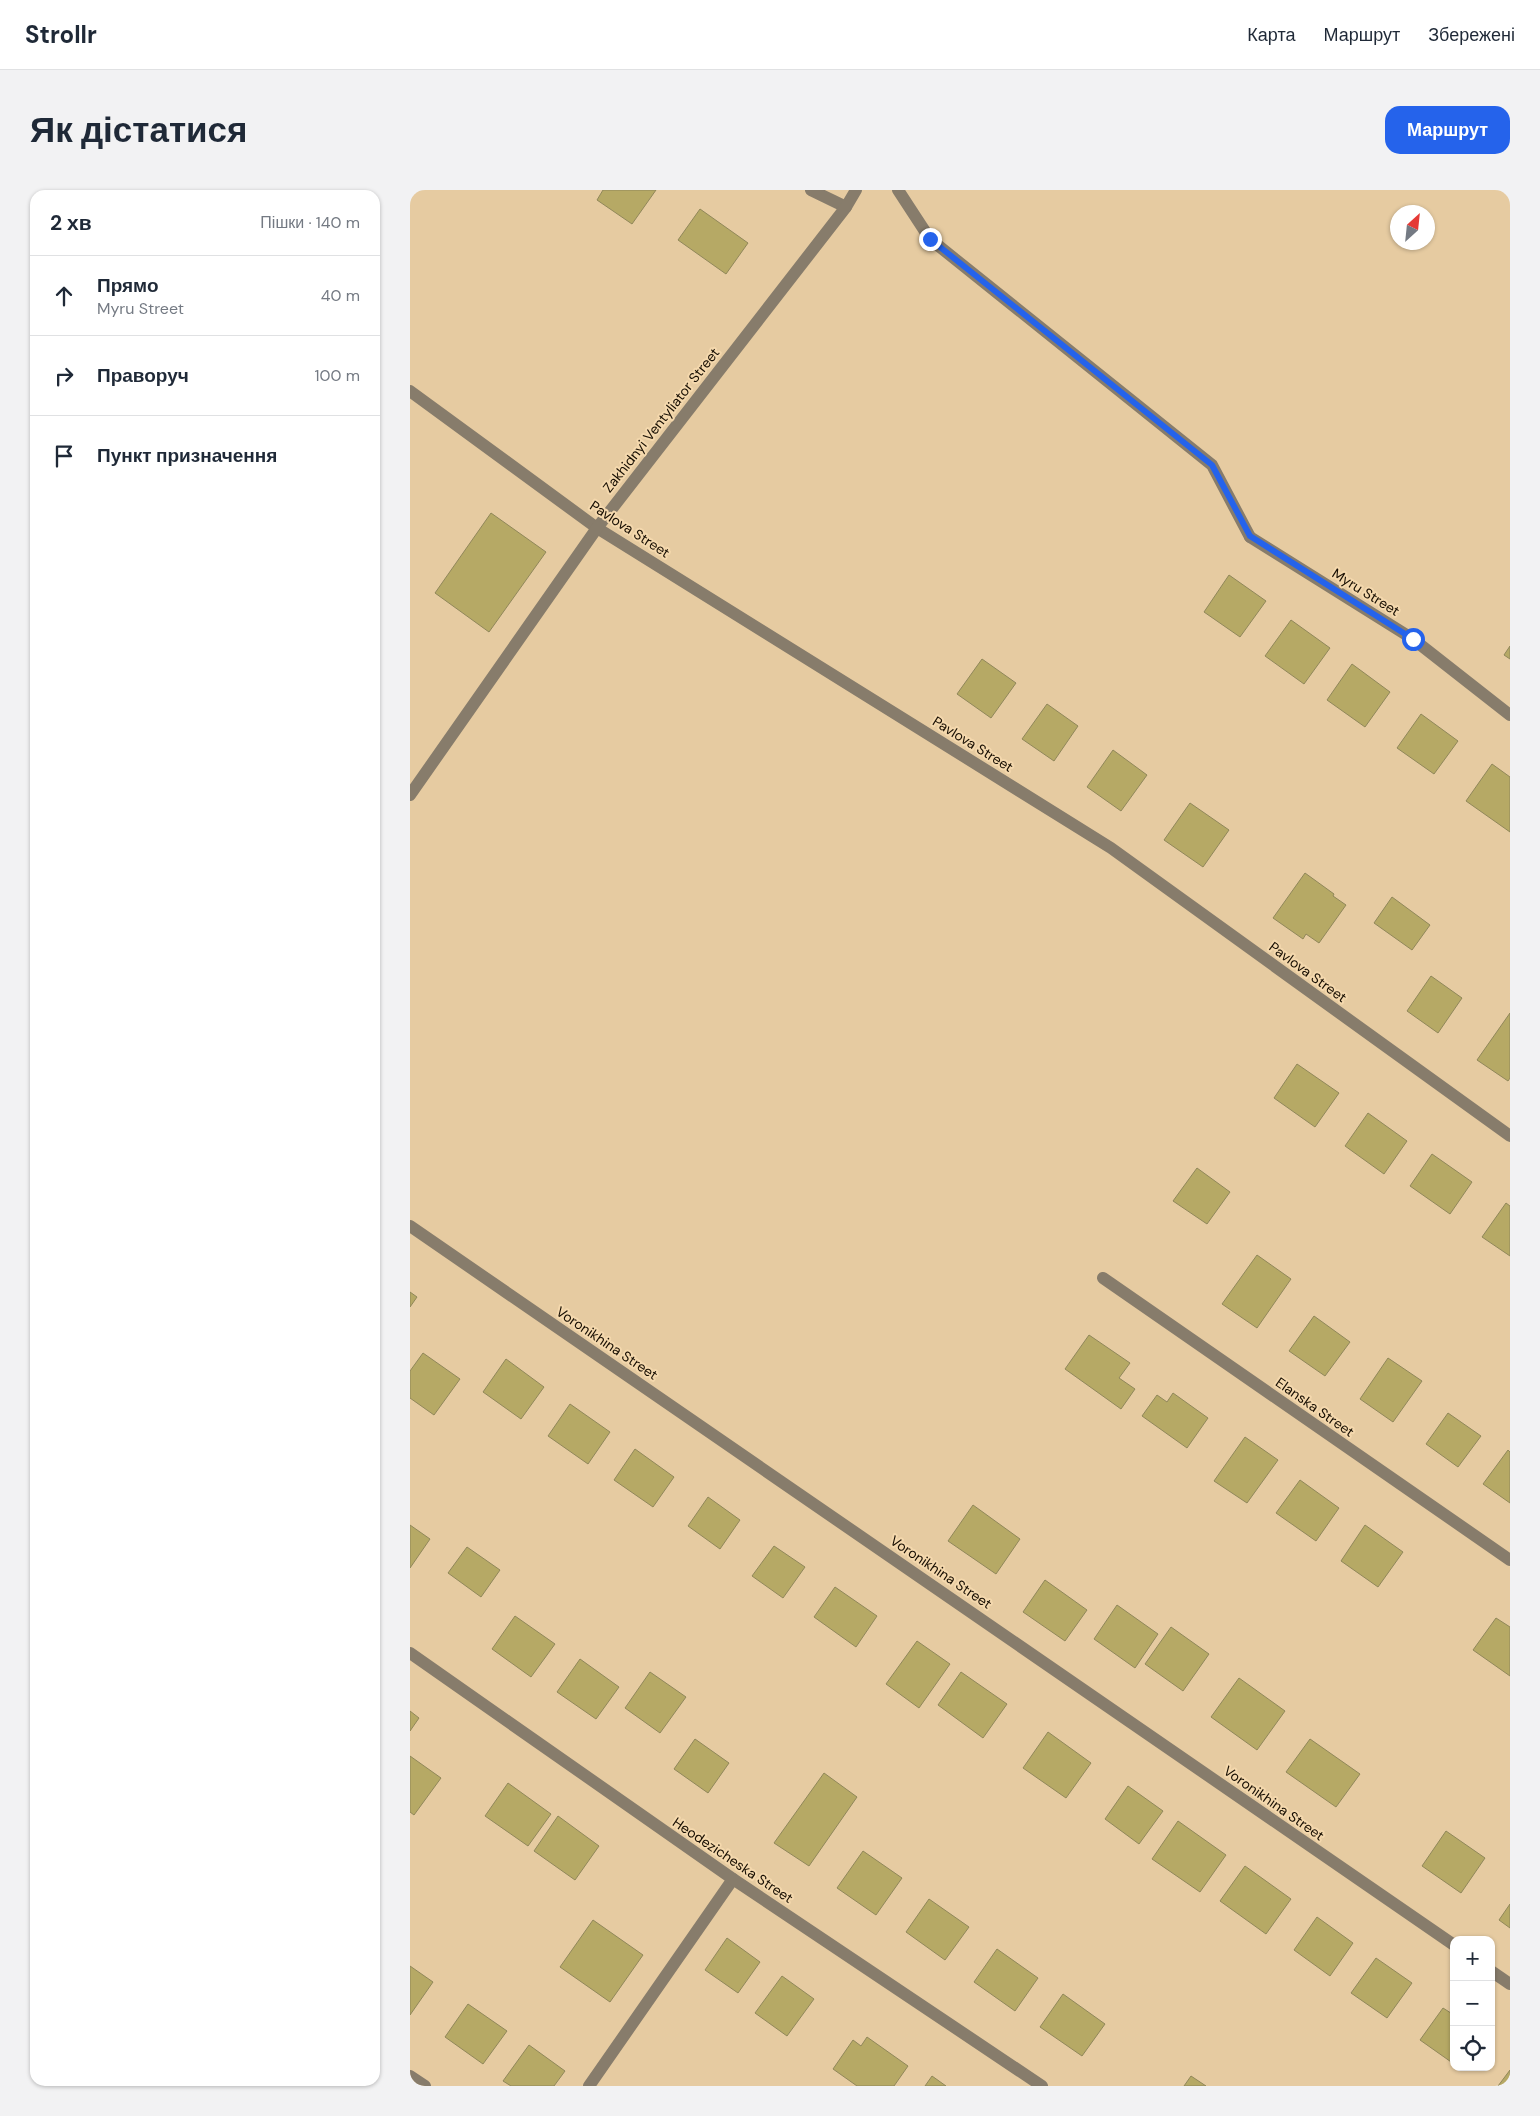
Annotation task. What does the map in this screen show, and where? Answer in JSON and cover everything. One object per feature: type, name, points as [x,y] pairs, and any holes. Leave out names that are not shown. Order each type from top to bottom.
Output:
[{"type":"street","points":[[811,190],[846,207]]},
{"type":"street","name":"Zakhidnyi Ventyliator Street","points":[[410,795],[597,528],[846,207],[856,190]]},
{"type":"street","name":"Myru Street","points":[[898,190],[930,239],[1212,465],[1250,536],[1413,639],[1510,715]]},
{"type":"street","name":"Pavlova Street","points":[[410,392],[597,528],[1111,848],[1510,1136]]},
{"type":"street","name":"Voronikhina Street","points":[[410,1226],[1450,1942]]},
{"type":"street","name":"Elanska Street","points":[[1103,1278],[1510,1560]]},
{"type":"street","name":"Heodezicheska Street","points":[[410,1653],[733,1879],[1042,2086]]},
{"type":"street","points":[[589,2086],[733,1879]]},
{"type":"street","points":[[1495,1974],[1510,1984]]},
{"type":"street","points":[[410,2076],[425,2086]]},
{"type":"building","points":[[603,190],[656,190],[632,224],[597,200]]},
{"type":"building","points":[[700,209],[748,243],[726,274],[678,240]]},
{"type":"building","points":[[491,513],[546,552],[489,632],[435,593]]},
{"type":"building","points":[[1229,575],[1266,601],[1240,637],[1204,612]]},
{"type":"building","points":[[1291,620],[1330,648],[1304,684],[1265,656]]},
{"type":"building","points":[[1510,646],[1510,659],[1504,655]]},
{"type":"building","points":[[982,659],[1016,683],[991,718],[957,694]]},
{"type":"building","points":[[1352,664],[1390,692],[1365,727],[1327,700]]},
{"type":"building","points":[[1047,704],[1078,726],[1054,761],[1022,739]]},
{"type":"building","points":[[1421,714],[1458,741],[1434,774],[1397,748]]},
{"type":"building","points":[[1113,750],[1147,775],[1121,811],[1087,787]]},
{"type":"building","points":[[1492,764],[1510,777],[1510,832],[1466,801]]},
{"type":"building","points":[[1190,803],[1229,830],[1203,867],[1164,840]]},
{"type":"building","points":[[1305,873],[1346,905],[1319,943],[1306,934],[1303,939],[1273,918]]},
{"type":"building","points":[[1392,897],[1430,925],[1412,950],[1374,923]]},
{"type":"building","points":[[1431,976],[1462,998],[1438,1033],[1407,1011]]},
{"type":"building","points":[[1510,1013],[1510,1078],[1508,1081],[1477,1060]]},
{"type":"building","points":[[1297,1064],[1339,1093],[1315,1127],[1274,1098]]},
{"type":"building","points":[[1368,1113],[1407,1141],[1384,1174],[1345,1146]]},
{"type":"building","points":[[1432,1154],[1472,1182],[1450,1214],[1410,1186]]},
{"type":"building","points":[[1197,1168],[1230,1192],[1207,1224],[1173,1201]]},
{"type":"building","points":[[1506,1203],[1510,1206],[1510,1256],[1482,1237]]},
{"type":"building","points":[[1257,1255],[1291,1279],[1257,1328],[1222,1304]]},
{"type":"building","points":[[410,1292],[417,1297],[410,1307]]},
{"type":"building","points":[[1314,1316],[1350,1342],[1325,1376],[1289,1351]]},
{"type":"building","points":[[1089,1335],[1130,1363],[1119,1378],[1135,1389],[1121,1409],[1065,1369]]},
{"type":"building","points":[[423,1353],[460,1379],[434,1415],[410,1398],[410,1371]]},
{"type":"building","points":[[1388,1358],[1422,1381],[1393,1422],[1360,1399]]},
{"type":"building","points":[[506,1359],[544,1387],[521,1419],[483,1392]]},
{"type":"building","points":[[1173,1393],[1208,1418],[1187,1448],[1142,1416],[1157,1395],[1167,1402]]},
{"type":"building","points":[[570,1404],[610,1432],[588,1464],[548,1436]]},
{"type":"building","points":[[1448,1413],[1481,1436],[1458,1467],[1426,1444]]},
{"type":"building","points":[[1245,1437],[1278,1460],[1247,1503],[1214,1481]]},
{"type":"building","points":[[635,1449],[674,1477],[653,1507],[614,1480]]},
{"type":"building","points":[[1508,1450],[1510,1452],[1510,1503],[1483,1484]]},
{"type":"building","points":[[1300,1480],[1339,1508],[1316,1541],[1276,1513]]},
{"type":"building","points":[[708,1497],[740,1520],[720,1549],[688,1526]]},
{"type":"building","points":[[973,1505],[1020,1539],[996,1574],[948,1541]]},
{"type":"building","points":[[410,1525],[430,1539],[410,1568]]},
{"type":"building","points":[[1365,1525],[1403,1552],[1378,1587],[1341,1561]]},
{"type":"building","points":[[774,1546],[805,1567],[783,1598],[752,1576]]},
{"type":"building","points":[[467,1547],[500,1570],[481,1597],[448,1573]]},
{"type":"building","points":[[1045,1580],[1087,1610],[1065,1641],[1023,1612]]},
{"type":"building","points":[[835,1587],[877,1616],[856,1647],[814,1617]]},
{"type":"building","points":[[1117,1605],[1158,1634],[1135,1668],[1094,1639]]},
{"type":"building","points":[[515,1616],[555,1644],[531,1677],[492,1649]]},
{"type":"building","points":[[1496,1618],[1510,1627],[1510,1676],[1473,1650]]},
{"type":"building","points":[[1171,1627],[1209,1654],[1183,1691],[1145,1664]]},
{"type":"building","points":[[917,1641],[950,1664],[919,1708],[886,1684]]},
{"type":"building","points":[[580,1659],[619,1687],[596,1719],[557,1692]]},
{"type":"building","points":[[650,1672],[686,1697],[660,1733],[625,1708]]},
{"type":"building","points":[[961,1672],[1007,1704],[983,1738],[938,1705]]},
{"type":"building","points":[[1239,1678],[1285,1711],[1257,1750],[1211,1717]]},
{"type":"building","points":[[410,1711],[419,1718],[410,1731]]},
{"type":"building","points":[[1048,1732],[1091,1763],[1066,1798],[1023,1768]]},
{"type":"building","points":[[695,1739],[729,1763],[708,1793],[674,1769]]},
{"type":"building","points":[[1310,1739],[1360,1774],[1336,1807],[1286,1772]]},
{"type":"building","points":[[410,1756],[441,1778],[414,1815],[410,1812]]},
{"type":"building","points":[[824,1773],[857,1797],[809,1866],[774,1843]]},
{"type":"building","points":[[508,1783],[551,1814],[528,1846],[485,1816]]},
{"type":"building","points":[[1128,1786],[1163,1811],[1139,1844],[1105,1819]]},
{"type":"building","points":[[558,1816],[599,1846],[575,1880],[534,1851]]},
{"type":"building","points":[[1178,1821],[1226,1855],[1200,1892],[1152,1859]]},
{"type":"building","points":[[1446,1831],[1485,1858],[1461,1893],[1422,1866]]},
{"type":"building","points":[[863,1851],[902,1878],[876,1915],[837,1888]]},
{"type":"building","points":[[1245,1866],[1291,1899],[1266,1934],[1220,1901]]},
{"type":"building","points":[[929,1899],[969,1927],[945,1960],[906,1932]]},
{"type":"building","points":[[1510,1904],[1510,1928],[1499,1920]]},
{"type":"building","points":[[1317,1917],[1353,1943],[1330,1976],[1294,1950]]},
{"type":"building","points":[[593,1920],[643,1955],[610,2002],[560,1967]]},
{"type":"building","points":[[727,1938],[760,1962],[738,1993],[705,1970]]},
{"type":"building","points":[[997,1949],[1038,1978],[1015,2011],[974,1982]]},
{"type":"building","points":[[1376,1958],[1412,1983],[1387,2018],[1351,1993]]},
{"type":"building","points":[[410,1966],[433,1982],[410,2015]]},
{"type":"building","points":[[782,1976],[814,1999],[787,2036],[755,2013]]},
{"type":"building","points":[[1063,1994],[1105,2024],[1082,2056],[1040,2027]]},
{"type":"building","points":[[468,2004],[507,2031],[483,2064],[445,2037]]},
{"type":"building","points":[[1443,2008],[1450,2012],[1450,2061],[1420,2040]]},
{"type":"building","points":[[867,2037],[908,2066],[894,2086],[857,2086],[833,2069],[853,2040],[861,2046]]},
{"type":"building","points":[[529,2045],[565,2071],[554,2086],[511,2086],[503,2081]]},
{"type":"building","points":[[1510,2070],[1510,2086],[1498,2086]]},
{"type":"building","points":[[932,2076],[946,2086],[925,2086]]},
{"type":"building","points":[[1191,2076],[1206,2086],[1184,2086]]},
{"type":"route","points":[[930,239],[1212,465],[1250,536],[1413,639]]}]
